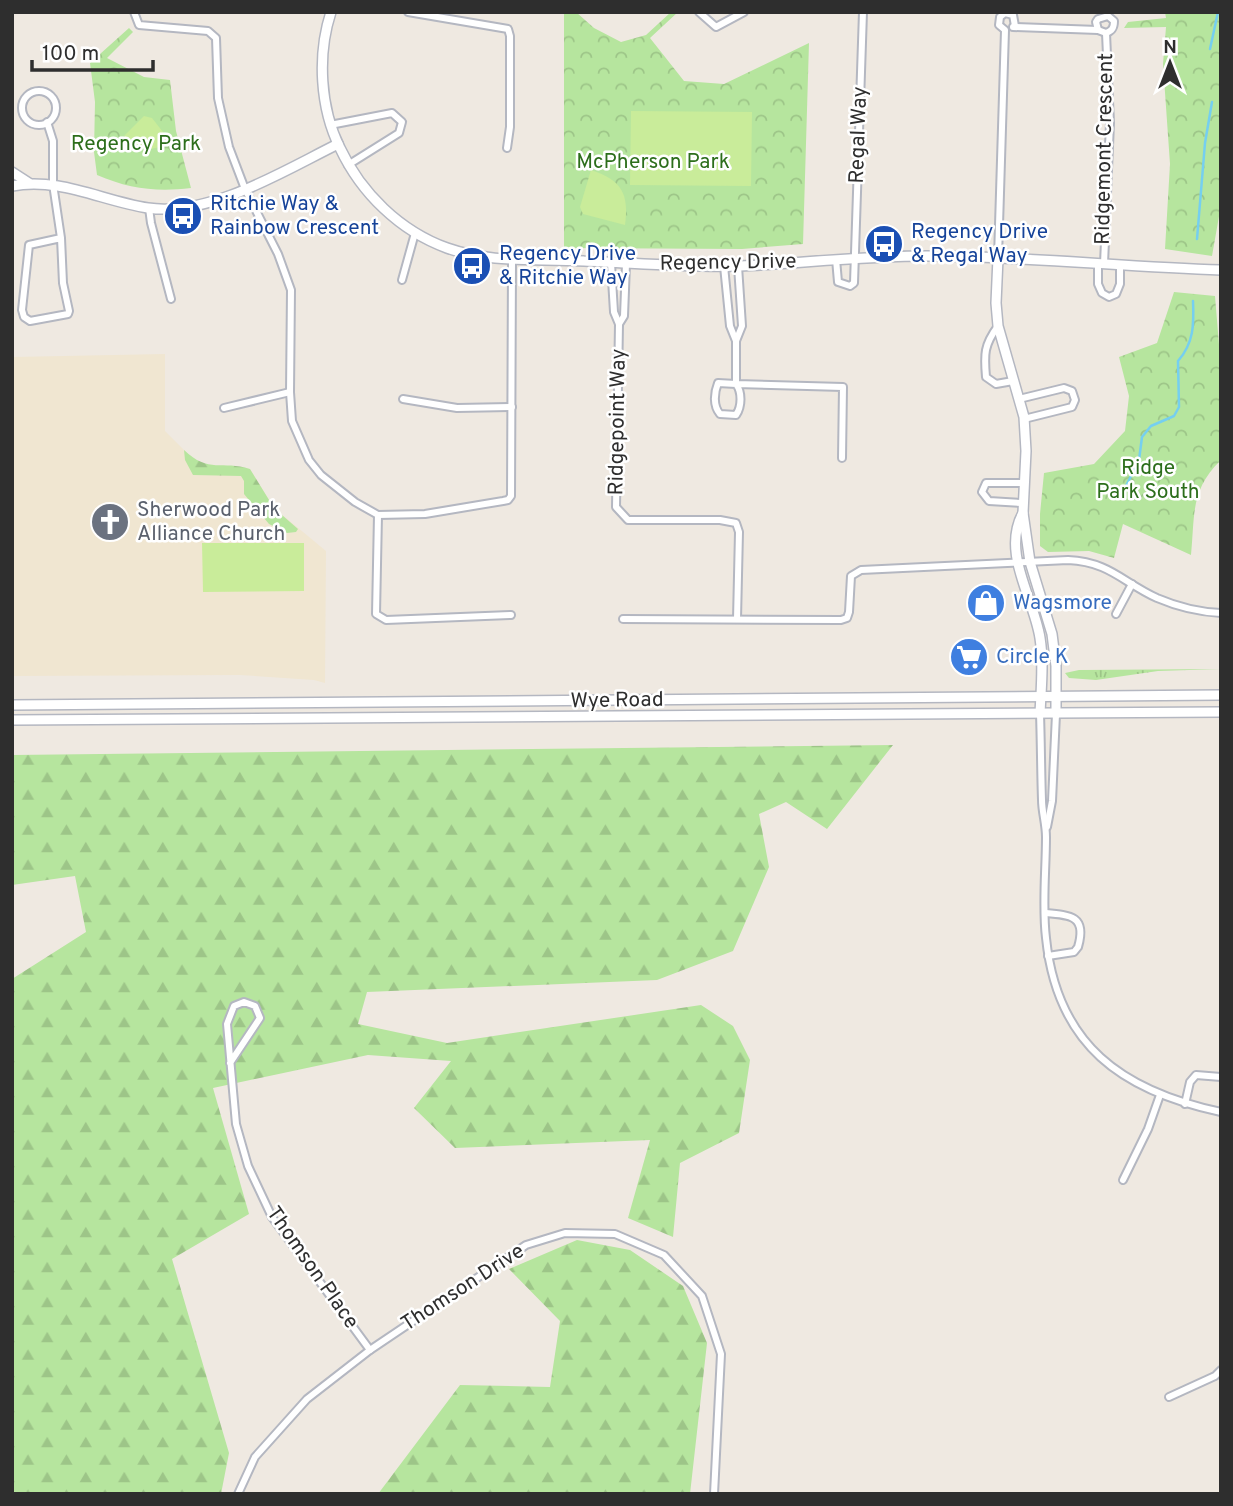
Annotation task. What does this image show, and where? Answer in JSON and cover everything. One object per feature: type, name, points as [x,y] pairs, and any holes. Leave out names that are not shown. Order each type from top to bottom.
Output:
[{"type":"main road","name":"Regency Drive","points":[[331,12],[324,51],[323,78],[330,125],[348,165],[371,196],[415,233],[474,257],[512,261],[738,266],[855,257],[929,256],[1221,271]]},
{"type":"main road","points":[[12,186],[29,183],[53,184],[149,208],[196,206],[245,189],[338,144]]},
{"type":"main road","points":[[12,172],[29,183]]},
{"type":"main road","points":[[998,258],[998,327],[1024,419],[1026,451],[1023,508],[1030,562],[1052,634],[1056,714]]},
{"type":"main road","points":[[1023,508],[1017,524],[1018,562],[1040,638],[1040,714]]},
{"type":"main road","name":"Wye Road","points":[[12,705],[1221,695]]},
{"type":"main road","points":[[12,698],[37,705]]},
{"type":"main road","name":"Wye Road","points":[[13,721],[1221,712]]},
{"type":"street","points":[[134,12],[139,25],[208,31],[216,38],[218,98],[222,122],[245,189],[278,254],[291,290],[292,421],[309,460],[321,475],[355,502],[378,514],[425,514],[508,500],[512,492],[512,261]]},
{"type":"street","points":[[408,12],[509,29],[510,127],[507,148]]},
{"type":"street","points":[[699,12],[716,27],[744,12]]},
{"type":"street","name":"Regal Way","points":[[855,257],[863,12]]},
{"type":"street","name":"Ridgemont Crescent","points":[[1015,26],[1016,18],[1013,15],[1003,14],[998,21],[1004,30],[1015,26],[1102,32],[1110,123],[1101,264]]},
{"type":"street","points":[[998,258],[1004,30]]},
{"type":"street","points":[[46,92],[54,99],[54,115],[47,122],[36,124],[26,118],[22,107],[30,93],[46,92]]},
{"type":"street","points":[[330,125],[392,113],[402,122],[399,133],[348,165]]},
{"type":"street","points":[[47,122],[53,141],[53,184],[61,238],[68,314],[30,321],[24,317],[22,310],[29,245],[61,238]]},
{"type":"street","points":[[149,208],[171,299]]},
{"type":"street","points":[[402,280],[415,233]]},
{"type":"street","points":[[836,259],[838,282],[850,286],[856,280],[855,257]]},
{"type":"street","name":"Ridgepoint Way","points":[[611,263],[614,312],[619,324],[616,507],[628,520],[720,520],[736,523],[737,619]]},
{"type":"street","name":"Ridgepoint Way","points":[[619,324],[624,316],[626,264]]},
{"type":"street","points":[[1101,264],[1098,284],[1102,293],[1109,297],[1116,294],[1120,284],[1120,265]]},
{"type":"street","points":[[724,266],[730,326],[736,341]]},
{"type":"street","points":[[738,266],[742,326],[736,341],[736,384],[740,390],[739,409],[736,415],[720,414],[716,409],[718,383],[736,384],[843,387],[842,458]]},
{"type":"street","points":[[998,327],[985,349],[986,377],[996,384],[1013,381]]},
{"type":"street","points":[[1019,399],[1064,388],[1072,391],[1075,400],[1072,407],[1024,419]]},
{"type":"street","points":[[224,408],[290,392]]},
{"type":"street","points":[[403,399],[457,408],[512,407]]},
{"type":"street","points":[[1023,508],[989,501],[982,492],[986,483],[1024,483]]},
{"type":"street","points":[[378,514],[376,614],[386,620],[511,615]]},
{"type":"street","points":[[623,620],[841,620],[847,618],[849,612],[851,576],[861,570],[1018,562],[1088,562],[1109,568],[1156,597],[1188,609],[1221,613]]},
{"type":"street","points":[[1116,614],[1132,584]]},
{"type":"street","points":[[1040,714],[1048,956],[1060,999],[1085,1041],[1116,1071],[1160,1095],[1221,1112]]},
{"type":"street","points":[[1046,832],[1052,801],[1056,714]]},
{"type":"street","points":[[1045,913],[1069,915],[1079,923],[1080,940],[1074,952],[1048,956]]},
{"type":"street","name":"Thomson Place","points":[[230,1063],[260,1018],[255,1006],[244,1002],[234,1006],[227,1024],[230,1063],[236,1124],[248,1167],[272,1217],[370,1350]]},
{"type":"street","points":[[1185,1104],[1190,1082],[1196,1075],[1221,1077]]},
{"type":"street","points":[[1123,1180],[1148,1129],[1160,1095]]},
{"type":"street","name":"Thomson Drive","points":[[238,1494],[255,1457],[307,1399],[370,1350],[526,1245],[565,1233],[615,1234],[664,1255],[702,1296],[721,1354],[714,1494]]},
{"type":"street","points":[[1169,1397],[1215,1376],[1221,1370]]},
{"type":"shaded area","points":[[165,354],[165,431],[195,461],[205,465],[250,469],[274,508],[326,551],[325,683],[240,675],[12,676],[12,357]]},
{"type":"green space","name":"McPherson Park","points":[[564,12],[576,12],[594,28],[621,42],[646,35],[671,12],[678,12],[650,38],[684,81],[724,84],[809,43],[803,244],[742,249],[564,248]]},
{"type":"green space","points":[[1165,12],[1221,12],[1221,205],[1212,256],[1165,249],[1170,164],[1163,64],[1166,27],[1124,28],[1128,22],[1166,18]]},
{"type":"green space","name":"Regency Park","points":[[129,28],[133,32],[107,58],[144,77],[170,80],[176,131],[191,188],[143,188],[120,184],[97,175],[94,152],[95,102],[90,63]]},
{"type":"green space","points":[[631,111],[752,112],[751,186],[630,185]]},
{"type":"green space","points":[[144,116],[152,118],[170,141],[146,149],[135,145],[124,136]]},
{"type":"green space","points":[[591,170],[610,178],[621,190],[626,205],[625,225],[583,214],[580,207]]},
{"type":"green space","name":"Ridge Park South","points":[[1174,292],[1215,296],[1221,369],[1221,460],[1211,471],[1199,493],[1194,515],[1191,555],[1123,524],[1114,558],[1089,551],[1048,552],[1040,546],[1044,473],[1094,464],[1125,431],[1129,396],[1119,357],[1157,343]]},
{"type":"green space","points":[[184,450],[201,462],[250,469],[274,508],[298,529],[296,532],[287,533],[269,524],[244,494],[244,481],[241,476],[193,475],[185,460]]},
{"type":"green space","points":[[202,543],[304,543],[304,591],[203,592]]},
{"type":"green space","points":[[1221,669],[1158,671],[1096,680],[1069,678],[1065,673],[1079,670]]},
{"type":"green space","points":[[893,745],[827,829],[786,802],[759,814],[769,867],[733,951],[657,980],[367,992],[358,1024],[447,1043],[701,1005],[733,1026],[750,1060],[739,1133],[680,1163],[673,1237],[628,1218],[650,1140],[455,1148],[414,1108],[451,1061],[368,1055],[213,1088],[249,1214],[172,1259],[229,1453],[221,1494],[12,1494],[12,979],[86,932],[75,876],[12,885],[12,755]]},
{"type":"green space","points":[[577,1240],[630,1250],[683,1286],[707,1343],[690,1494],[378,1494],[460,1385],[550,1387],[560,1321],[509,1269]]},
{"type":"waterway","points":[[1210,49],[1218,12]]},
{"type":"waterway","points":[[1197,239],[1205,143],[1212,102]]},
{"type":"waterway","points":[[1122,494],[1139,460],[1142,437],[1151,426],[1174,416],[1179,407],[1178,361],[1192,333],[1193,301]]},
{"type":"place","name":"Ritchie Way & Rainbow Crescent","points":[[183,216]]},
{"type":"place","name":"Regency Drive & Regal Way","points":[[884,244]]},
{"type":"place","name":"Regency Drive & Ritchie Way","points":[[472,266]]},
{"type":"place","name":"Sherwood Park Alliance Church","points":[[110,522]]},
{"type":"place","name":"Wagsmore","points":[[986,603]]},
{"type":"place","name":"Circle K","points":[[969,657]]}]
